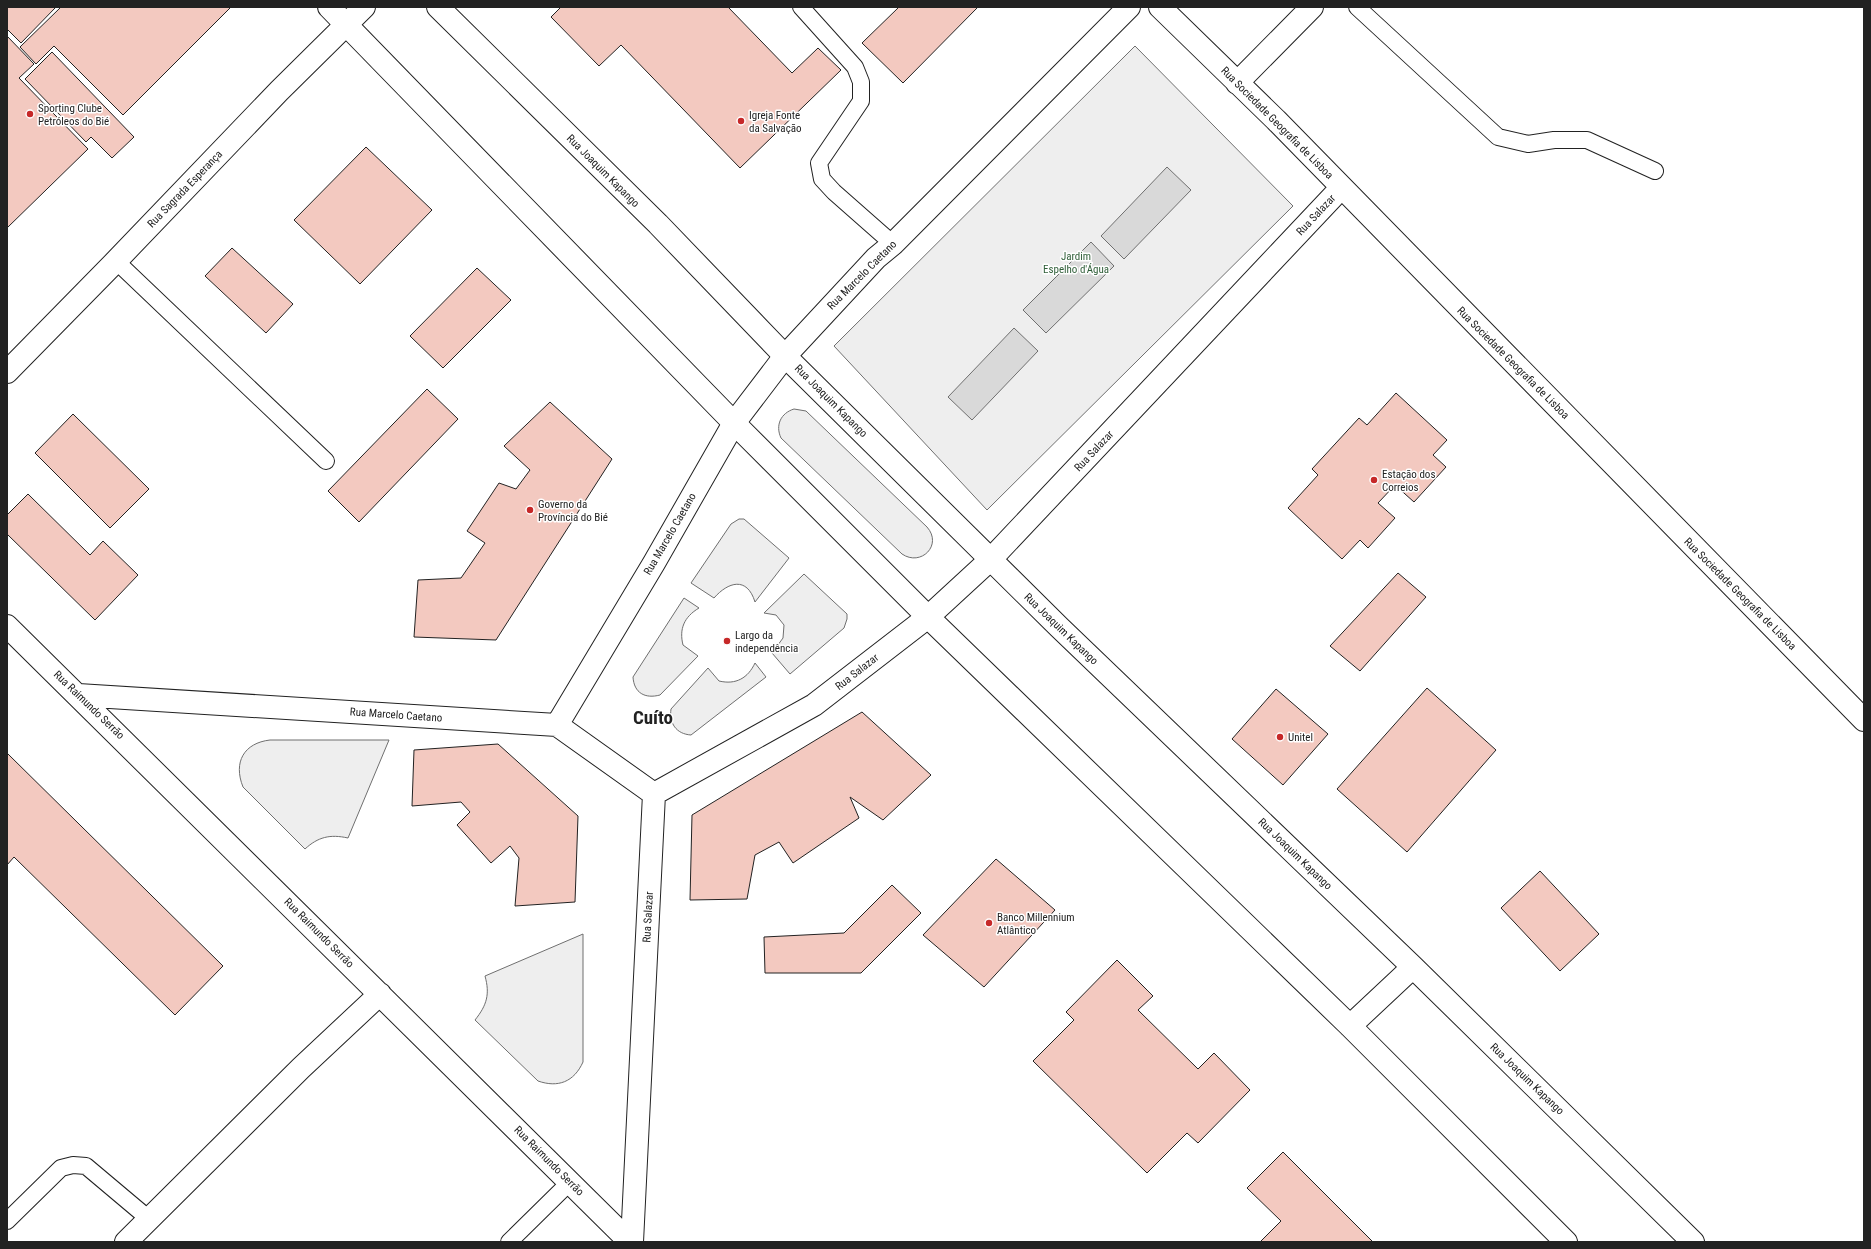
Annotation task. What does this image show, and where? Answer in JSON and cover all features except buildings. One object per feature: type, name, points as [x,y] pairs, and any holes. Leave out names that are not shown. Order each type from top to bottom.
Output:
[{"type":"street","points":[[329,7],[734,423],[928,617],[1350,1026],[1566,1242]]},
{"type":"street","name":"Rua Sagrada Esperança","points":[[7,372],[274,97],[364,7]]},
{"type":"street","name":"Rua Joaquim Kapango","points":[[438,7],[658,224],[785,356],[1059,627],[1413,967],[1693,1242]]},
{"type":"street","name":"Rua Marcelo Caetano","points":[[78,694],[556,725],[654,563],[734,423],[785,356],[876,258],[893,244],[1129,7]]},
{"type":"street","name":"Rua Sociedade Geografia de Lisboa","points":[[1160,7],[1341,188],[1864,720]]},
{"type":"street","points":[[1237,83],[1312,7]]},
{"type":"street","name":"Rua Salazar","points":[[631,1242],[654,794],[814,705],[928,617],[991,559],[1341,188]]},
{"type":"street","name":"Rua Raimundo Serrão","points":[[7,626],[78,694],[631,1242]]},
{"type":"street","points":[[556,725],[654,794]]},
{"type":"street","points":[[1350,1026],[1413,967]]},
{"type":"street","points":[[126,1242],[301,1068],[380,994]]},
{"type":"lane","points":[[801,7],[855,67],[861,82],[861,101],[819,163],[822,179],[834,192],[893,244]]},
{"type":"lane","points":[[1357,7],[1498,137],[1528,144],[1554,140],[1587,140],[1655,171]]},
{"type":"lane","points":[[116,261],[326,462]]},
{"type":"lane","points":[[7,1221],[61,1168],[73,1165],[86,1166],[149,1219]]},
{"type":"lane","points":[[508,1242],[570,1182]]},
{"type":"green space","name":"Jardim Espelho d'Água","points":[[1135,46],[1293,206],[987,510],[834,346]]},
{"type":"green space","points":[[794,409],[806,411],[927,527],[933,541],[928,552],[916,558],[902,554],[781,438],[779,433],[780,420],[786,413]]},
{"type":"green space","points":[[739,519],[744,519],[789,558],[755,602],[752,594],[742,585],[731,585],[725,588],[714,598],[691,583],[731,524]]},
{"type":"green space","points":[[804,574],[847,614],[847,619],[844,628],[790,674],[772,653],[783,638],[784,625],[776,615],[764,613]]},
{"type":"green space","points":[[684,598],[699,608],[686,619],[682,629],[683,645],[698,656],[660,695],[650,696],[641,694],[634,683],[633,677]]},
{"type":"green space","points":[[755,663],[766,677],[691,735],[681,732],[675,727],[671,719],[671,709],[708,668],[719,681],[731,682],[741,679],[749,673]]},
{"type":"green space","points":[[270,740],[389,740],[348,838],[336,836],[320,839],[305,849],[243,787],[239,770],[243,755],[253,745]]},
{"type":"green space","points":[[583,934],[583,1062],[575,1074],[565,1082],[552,1084],[545,1083],[538,1081],[475,1020],[485,1004],[487,988],[485,976]]},
{"type":"shaded area","points":[[1167,167],[1191,190],[1124,259],[1101,236]]},
{"type":"shaded area","points":[[1091,242],[1114,266],[1046,333],[1023,310]]},
{"type":"shaded area","points":[[1014,328],[1038,351],[972,420],[948,397]]},
{"type":"place","name":"Sporting Clube Petróleos do Bié","points":[[30,114]]},
{"type":"place","name":"Igreja Fonte da Salvação","points":[[741,121]]},
{"type":"place","name":"Estação dos Correios","points":[[1374,480]]},
{"type":"place","name":"Governo da Província do Bié","points":[[530,510]]},
{"type":"place","name":"Largo da independência","points":[[727,641]]},
{"type":"place","name":"Unitel","points":[[1280,737]]},
{"type":"place","name":"Banco Millennium Atlântico","points":[[989,923]]},
{"type":"district","name":"Cuíto","points":[[653,717]]}]
